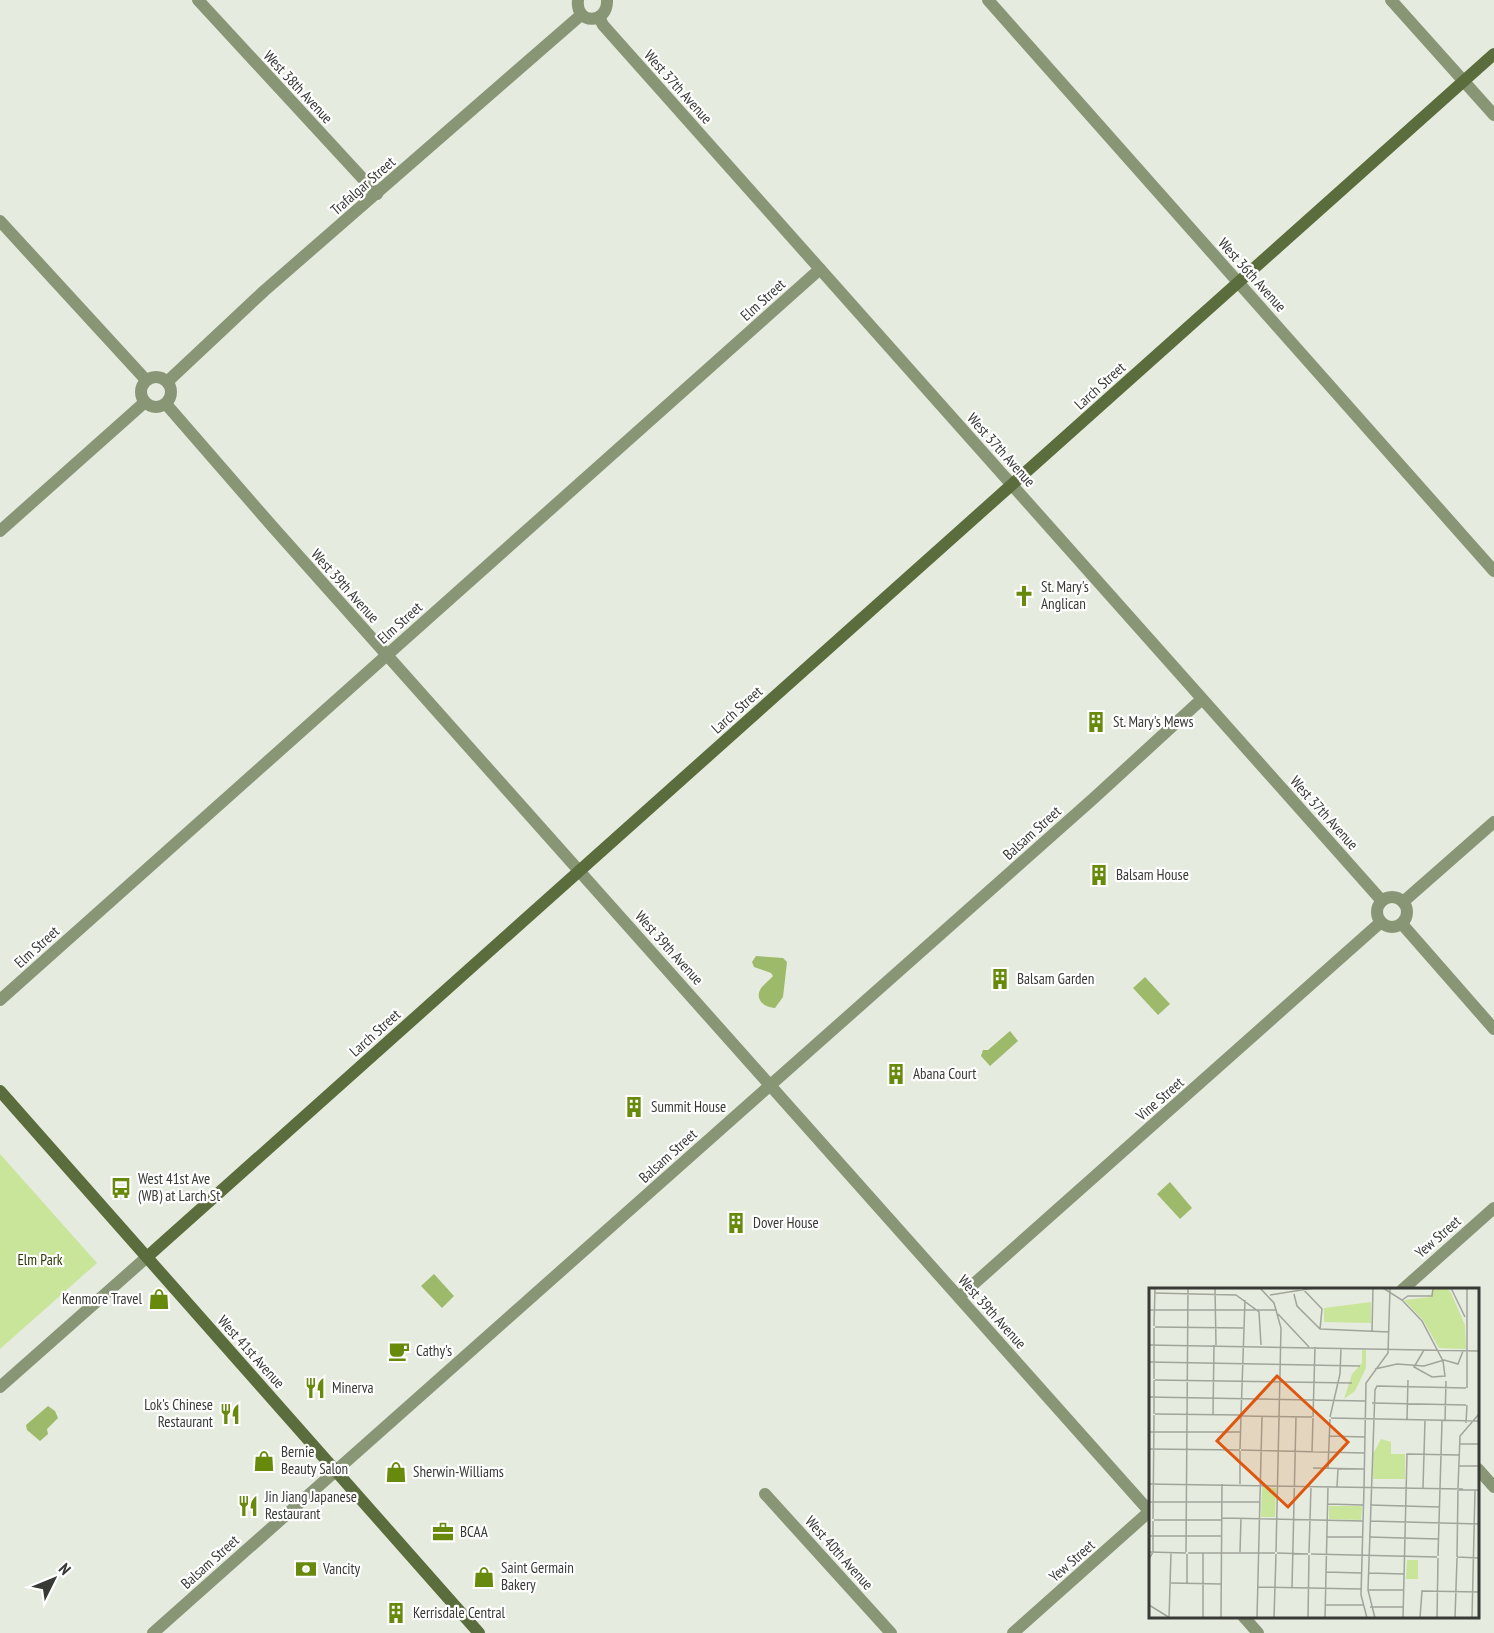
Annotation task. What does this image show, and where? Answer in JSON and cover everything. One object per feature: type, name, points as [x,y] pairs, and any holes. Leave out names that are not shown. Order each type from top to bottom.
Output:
[{"type":"street","name":"West 38th Avenue","points":[[198,0],[377,194]]},
{"type":"street","points":[[578,0],[578,9],[582,15],[590,19],[599,17],[607,7],[607,0]]},
{"type":"street","name":"West 36th Avenue","points":[[988,0],[1494,571]]},
{"type":"street","points":[[1391,0],[1494,115]]},
{"type":"street","name":"Trafalgar Street","points":[[167,382],[264,291],[582,15]]},
{"type":"street","name":"West 37th Avenue","points":[[599,17],[603,25],[1382,901]]},
{"type":"street","name":"Larch Street","points":[[0,1387],[1494,54]]},
{"type":"street","points":[[0,221],[146,380]]},
{"type":"street","name":"Elm Street","points":[[0,1000],[820,269]]},
{"type":"street","points":[[157,377],[167,382],[171,393],[166,404],[155,407],[145,402],[141,391],[146,380],[157,377]]},
{"type":"street","points":[[0,531],[145,402]]},
{"type":"street","name":"West 39th Avenue","points":[[166,404],[1149,1511]]},
{"type":"street","name":"Balsam Street","points":[[153,1633],[1202,699]]},
{"type":"street","points":[[1404,902],[1494,822]]},
{"type":"street","points":[[1402,924],[1391,927],[1381,922],[1377,912],[1382,901],[1393,897],[1404,902]]},
{"type":"street","points":[[1402,924],[1407,913],[1404,902]]},
{"type":"street","name":"Vine Street","points":[[959,1297],[1381,922]]},
{"type":"street","points":[[1402,924],[1494,1029]]},
{"type":"street","name":"West 41st Avenue","points":[[0,1091],[479,1633]]},
{"type":"street","name":"Yew Street","points":[[1403,1288],[1494,1208]]},
{"type":"street","points":[[1479,1470],[1494,1487]]},
{"type":"street","name":"West 40th Avenue","points":[[765,1494],[891,1633]]},
{"type":"street","name":"Yew Street","points":[[1012,1633],[1149,1513]]},
{"type":"street","points":[[1244,1618],[1258,1633]]},
{"type":"green space","name":"Elm Park","points":[[0,1154],[97,1263],[0,1349]]},
{"type":"shaded area","points":[[756,956],[783,958],[787,962],[783,997],[775,1008],[764,1004],[759,998],[762,987],[773,976],[771,973],[754,967],[752,962]]},
{"type":"shaded area","points":[[1145,977],[1170,1004],[1158,1015],[1133,988]]},
{"type":"shaded area","points":[[1010,1031],[1018,1041],[990,1066],[981,1056],[983,1050],[988,1050]]},
{"type":"shaded area","points":[[1170,1182],[1192,1208],[1180,1219],[1157,1194]]},
{"type":"shaded area","points":[[434,1274],[454,1296],[442,1308],[421,1286]]},
{"type":"shaded area","points":[[48,1406],[55,1411],[58,1418],[47,1429],[48,1434],[40,1441],[27,1430],[26,1425]]},
{"type":"place","name":"St. Mary's Anglican","points":[[1024,596]]},
{"type":"place","name":"St. Mary's Mews","points":[[1096,722]]},
{"type":"place","name":"Balsam House","points":[[1099,875]]},
{"type":"place","name":"Balsam Garden","points":[[1000,979]]},
{"type":"place","name":"Abana Court","points":[[896,1074]]},
{"type":"place","name":"Summit House","points":[[634,1107]]},
{"type":"place","name":"West 41st Ave (WB) at Larch St","points":[[121,1188]]},
{"type":"place","name":"Dover House","points":[[736,1223]]},
{"type":"place","name":"Kenmore Travel","points":[[159,1299]]},
{"type":"place","name":"Cathy's","points":[[399,1351]]},
{"type":"place","name":"Minerva","points":[[315,1388]]},
{"type":"place","name":"Lok's Chinese Restaurant","points":[[230,1414]]},
{"type":"place","name":"Bernie Beauty Salon","points":[[264,1461]]},
{"type":"place","name":"Sherwin-Williams","points":[[396,1472]]},
{"type":"place","name":"Jin Jiang Japanese Restaurant","points":[[248,1506]]},
{"type":"place","name":"BCAA","points":[[443,1532]]},
{"type":"place","name":"Vancity","points":[[306,1569]]},
{"type":"place","name":"Saint Germain Bakery","points":[[484,1577]]},
{"type":"place","name":"Kerrisdale Central","points":[[396,1613]]}]
